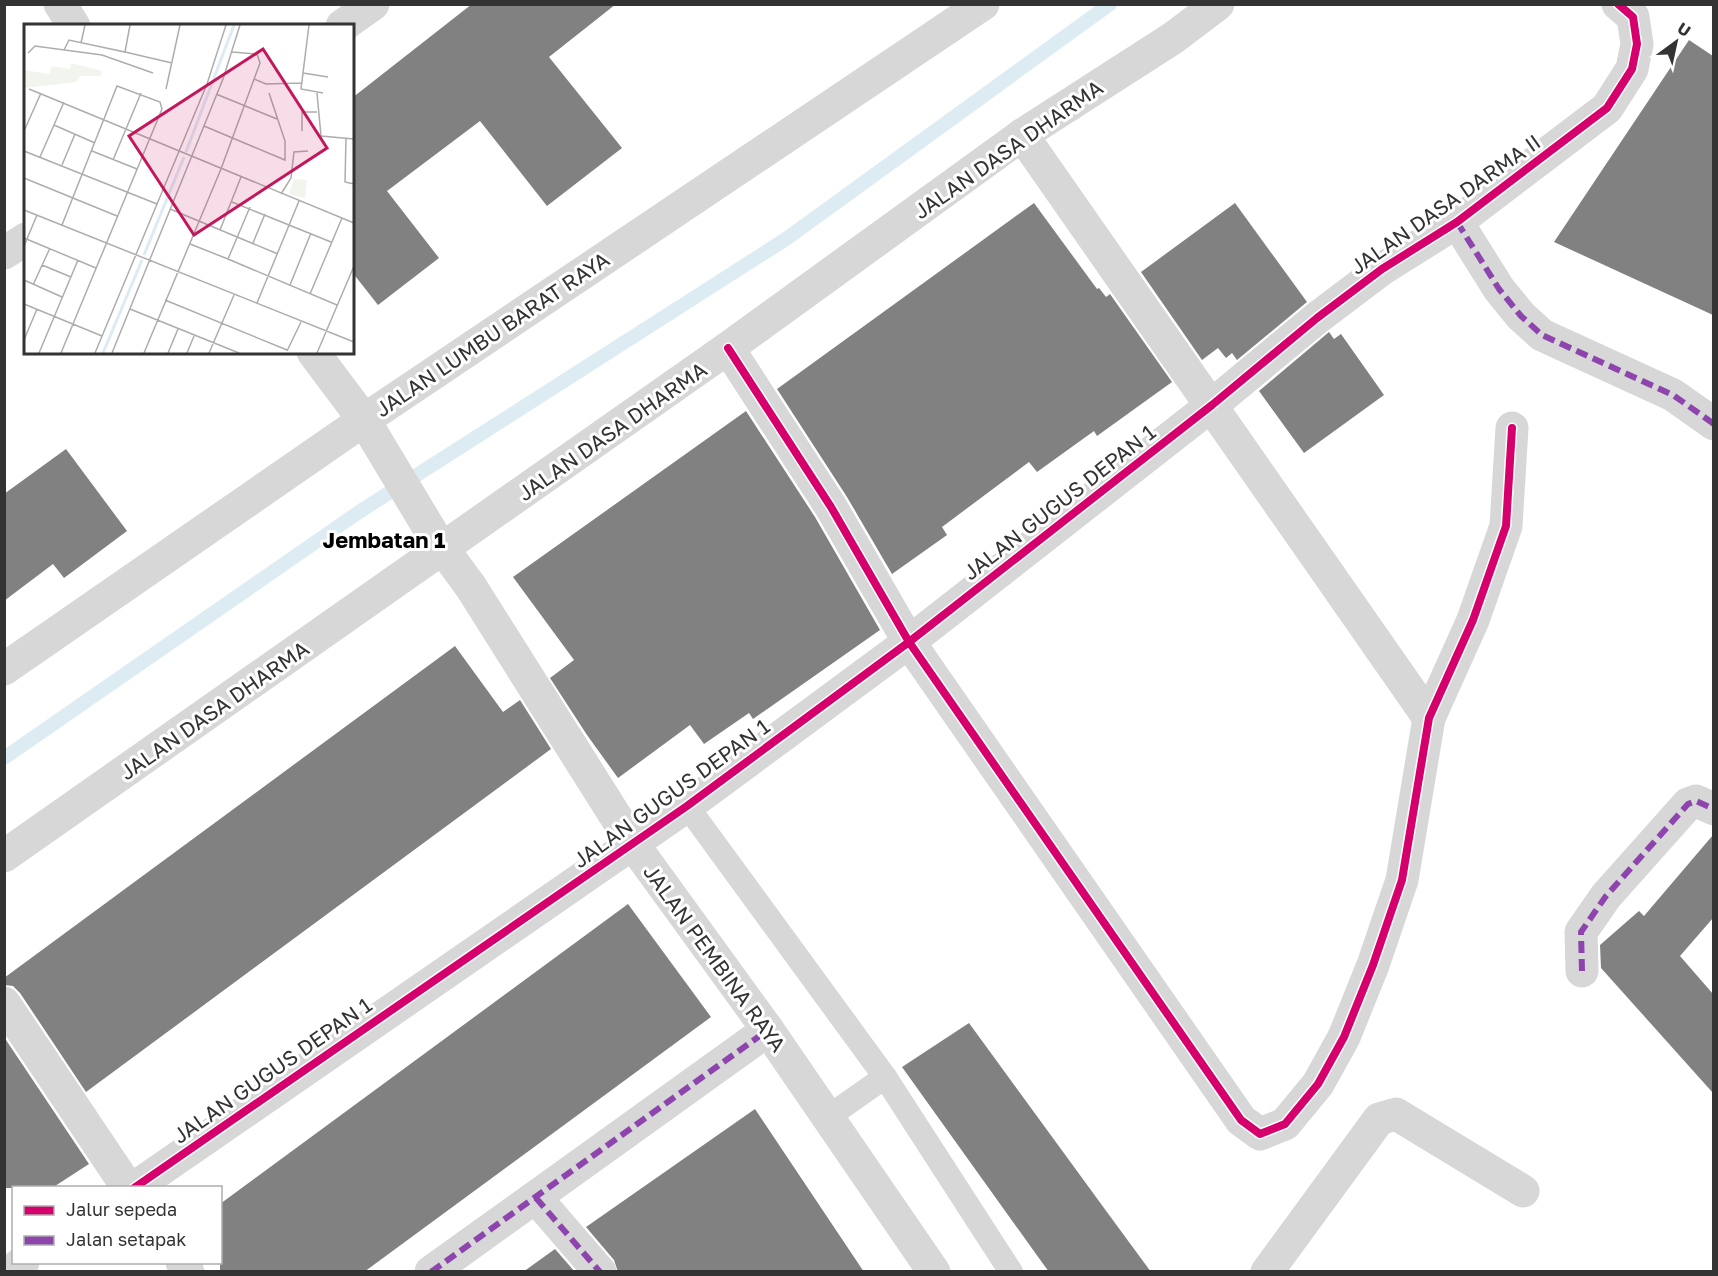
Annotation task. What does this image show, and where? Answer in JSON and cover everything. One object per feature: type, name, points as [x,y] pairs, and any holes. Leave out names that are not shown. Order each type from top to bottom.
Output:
[{"type":"street","points":[[60,4],[73,24]]},
{"type":"street","points":[[345,24],[373,4]]},
{"type":"street","name":"JALAN LUMBU BARAT RAYA","points":[[4,669],[369,428],[983,4]]},
{"type":"street","name":"JALAN DASA DHARMA","points":[[4,856],[440,543],[728,348],[1022,135],[1173,38],[1218,4]]},
{"type":"street","name":"JALAN DASA DARMA II","points":[[1212,405],[1317,318],[1382,269],[1457,222],[1607,108],[1632,69],[1637,44],[1633,17],[1618,4]]},
{"type":"street","points":[[1022,135],[1429,718]]},
{"type":"street","points":[[1457,222],[1498,289],[1542,335],[1673,395],[1713,424]]},
{"type":"street","points":[[4,253],[24,240]]},
{"type":"street","points":[[728,348],[831,507],[909,642],[1240,1120],[1260,1134],[1285,1124],[1318,1084],[1348,1027],[1402,880],[1429,718],[1473,620],[1506,526],[1512,428]]},
{"type":"street","name":"JALAN PEMBINA RAYA","points":[[314,354],[369,428],[633,844],[768,1030],[934,1272]]},
{"type":"street","name":"JALAN GUGUS DEPAN 1","points":[[137,1186],[687,806],[909,642],[1212,405]]},
{"type":"street","points":[[1582,971],[1581,932],[1606,896],[1688,804],[1696,801],[1713,809]]},
{"type":"street","points":[[4,1003],[127,1186]]},
{"type":"street","points":[[431,1272],[768,1030]]},
{"type":"street","points":[[1267,1272],[1379,1119],[1386,1115],[1396,1114],[1523,1191]]},
{"type":"street","points":[[536,1198],[600,1272]]},
{"type":"lane","points":[[687,806],[885,1077],[1011,1272]]},
{"type":"lane","points":[[828,1117],[885,1077]]},
{"type":"building","points":[[472,4],[616,4],[549,57],[622,148],[547,206],[480,121],[387,191],[439,258],[378,305],[354,275],[354,96]]},
{"type":"building","points":[[1689,40],[1713,56],[1713,315],[1554,242]]},
{"type":"building","points":[[1034,203],[1097,289],[1099,288],[1106,297],[1110,294],[1172,382],[1097,436],[1094,431],[1037,472],[1029,462],[942,527],[947,535],[892,574],[847,497],[777,389]]},
{"type":"building","points":[[1235,203],[1307,302],[1237,360],[1232,353],[1226,358],[1218,348],[1202,360],[1141,272]]},
{"type":"building","points":[[1329,332],[1334,339],[1341,334],[1384,395],[1304,453],[1259,391]]},
{"type":"building","points":[[746,411],[815,517],[880,630],[753,719],[749,713],[704,744],[690,725],[618,778],[550,678],[574,660],[513,577]]},
{"type":"building","points":[[66,449],[127,531],[64,578],[53,564],[4,601],[4,494]]},
{"type":"building","points":[[455,646],[503,712],[520,700],[551,749],[86,1092],[20,993],[13,986],[4,985],[4,978]]},
{"type":"building","points":[[1713,835],[1713,918],[1680,956],[1713,994],[1713,1093],[1601,968],[1600,945],[1639,911],[1644,916]]},
{"type":"building","points":[[628,904],[711,1017],[364,1272],[220,1272],[222,1203]]},
{"type":"building","points":[[969,1023],[1151,1272],[1049,1272],[902,1067]]},
{"type":"building","points":[[4,1037],[89,1164],[55,1186],[4,1188]]},
{"type":"building","points":[[755,1109],[864,1272],[618,1272],[614,1260],[586,1227]]},
{"type":"building","points":[[555,1249],[575,1272],[523,1272]]},
{"type":"waterway","points":[[4,758],[359,512],[786,239],[1110,4]]},
{"type":"marked path","points":[[1457,222],[1499,289],[1521,316],[1542,335],[1673,395],[1714,424]]},
{"type":"marked path","points":[[1582,971],[1581,932],[1606,896],[1688,804],[1696,801],[1714,809]]},
{"type":"marked path","points":[[431,1272],[768,1030]]},
{"type":"marked path","points":[[536,1198],[600,1272]]},
{"type":"cycle path","points":[[137,1186],[687,806],[909,642],[1212,405],[1317,318],[1382,269],[1457,222],[1607,108],[1632,69],[1637,44],[1633,17],[1618,4]]},
{"type":"cycle path","points":[[728,348],[831,507],[909,642],[1241,1120],[1260,1134],[1285,1124],[1318,1084],[1344,1037],[1373,965],[1402,880],[1429,718],[1473,620],[1506,526],[1512,428]]},
{"type":"district","name":"Jembatan 1","points":[[384,539]]}]
